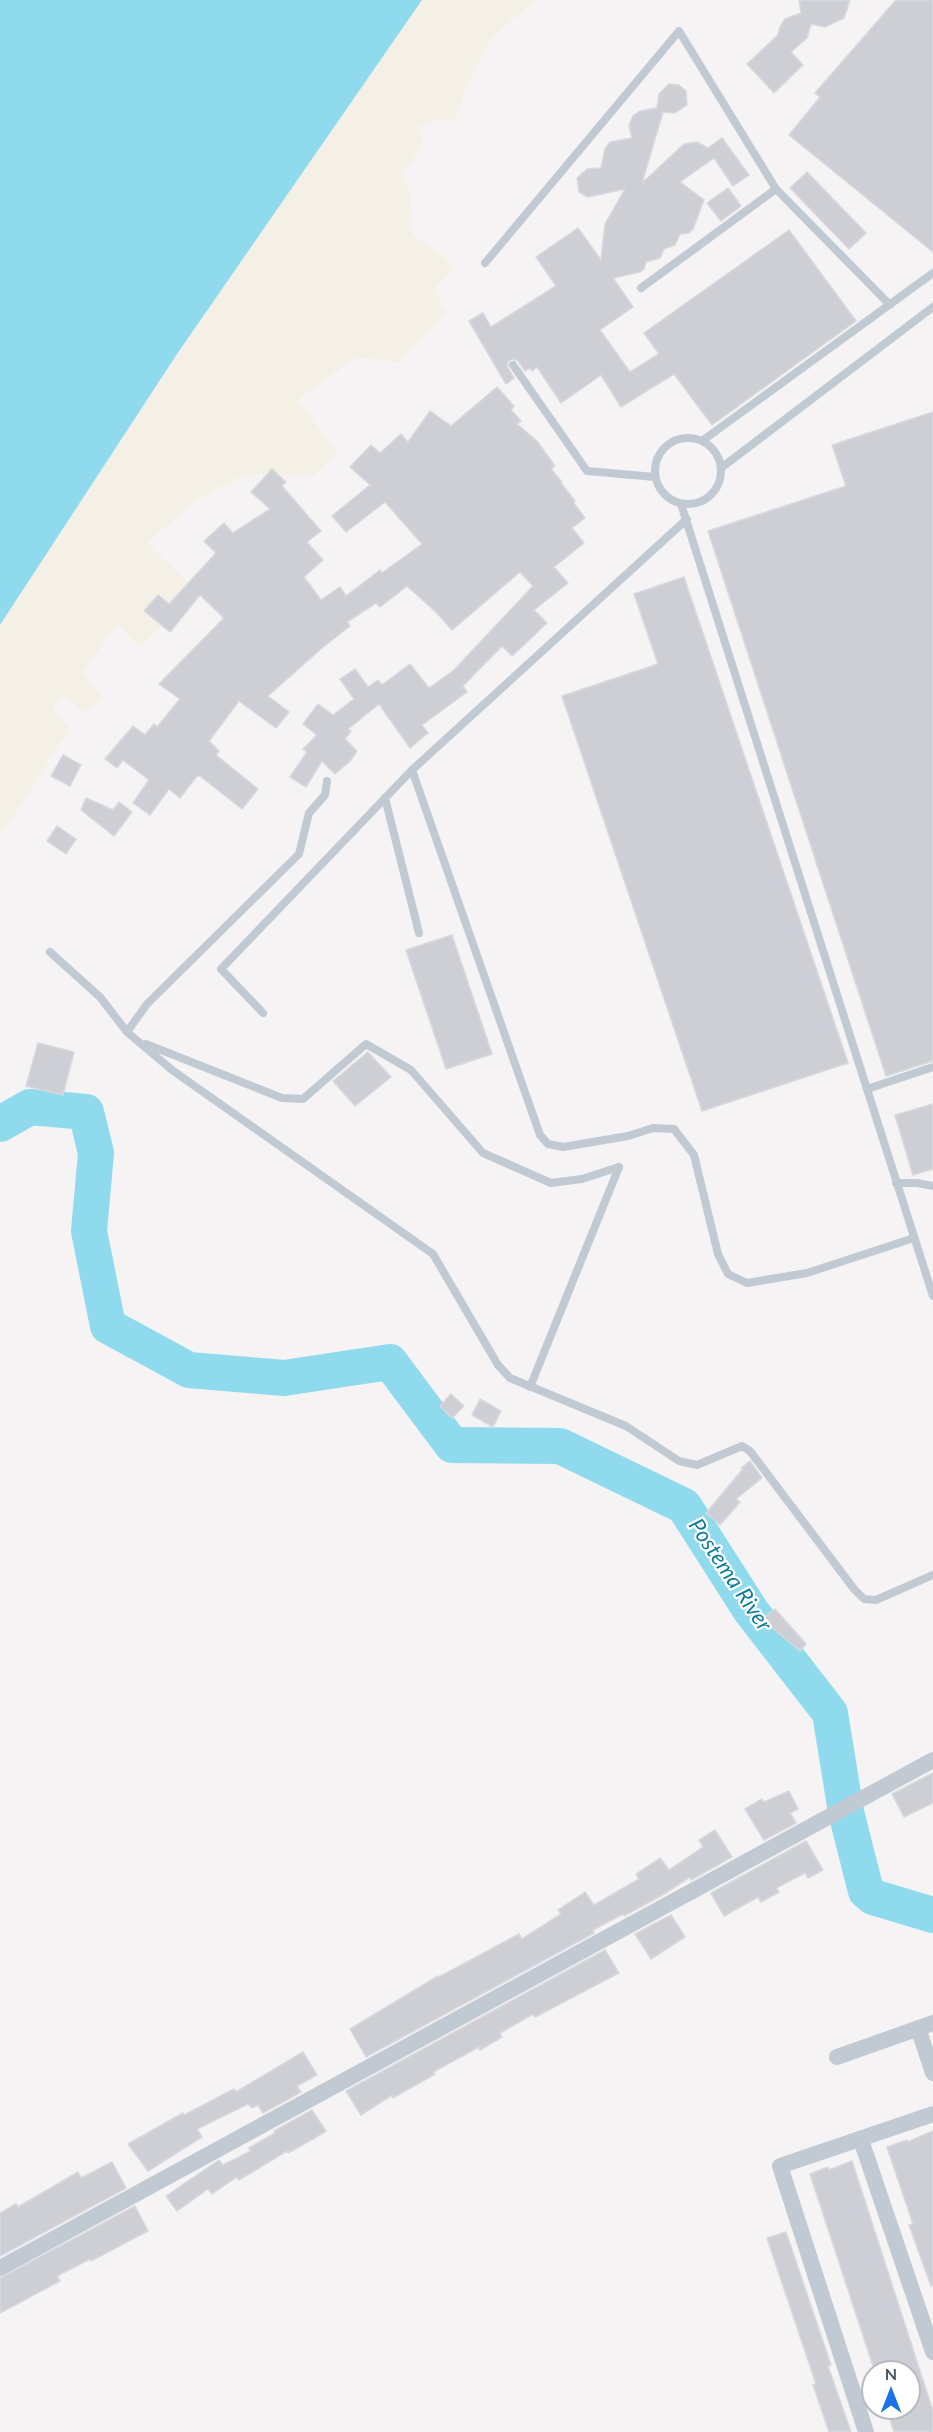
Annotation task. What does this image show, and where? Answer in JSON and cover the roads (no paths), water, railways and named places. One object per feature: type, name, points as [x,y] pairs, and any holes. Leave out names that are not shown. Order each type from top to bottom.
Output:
[{"type":"street","points":[[0,2268],[933,1760]]},
{"type":"street","points":[[837,2057],[926,2026],[933,2073]]},
{"type":"street","points":[[866,2432],[780,2166],[933,2114]]},
{"type":"street","points":[[861,2140],[933,2352]]},
{"type":"lane","points":[[485,263],[679,31],[776,189],[890,305]]},
{"type":"lane","points":[[641,288],[776,189]]},
{"type":"lane","points":[[702,441],[933,273]]},
{"type":"lane","points":[[721,468],[933,308]]},
{"type":"lane","points":[[513,365],[587,471],[655,477]]},
{"type":"lane","points":[[681,438],[702,441],[715,452],[721,468],[717,488],[710,496],[692,504],[681,504],[664,494],[655,477],[655,466],[664,448],[681,438]]},
{"type":"lane","points":[[681,504],[933,1296]]},
{"type":"lane","points":[[263,1013],[221,969],[412,770],[687,519]]},
{"type":"lane","points":[[412,770],[540,1135],[548,1144],[563,1147],[628,1136],[653,1128],[674,1129],[694,1155],[718,1254],[728,1274],[747,1283],[807,1273],[914,1238]]},
{"type":"lane","points":[[128,1032],[147,1004],[299,854],[309,813],[325,795],[327,781]]},
{"type":"lane","points":[[385,798],[419,933]]},
{"type":"lane","points":[[50,952],[100,997],[128,1032],[172,1070],[433,1254],[498,1365],[510,1378],[626,1425],[679,1461],[697,1466],[742,1446],[750,1451],[854,1589],[864,1599],[876,1600],[933,1575]]},
{"type":"lane","points":[[140,1042],[282,1098],[303,1100],[366,1044],[411,1071],[483,1153],[551,1183],[582,1179],[619,1167],[530,1387]]},
{"type":"lane","points":[[867,1089],[933,1067]]},
{"type":"lane","points":[[896,1183],[933,1186]]},
{"type":"water","points":[[0,0],[422,0],[177,354],[0,625]]},
{"type":"waterway","name":"Postema River","points":[[0,1124],[30,1107],[86,1112],[96,1153],[89,1231],[108,1326],[189,1370],[284,1378],[390,1362],[452,1445],[560,1446],[684,1506],[751,1611],[830,1713],[846,1812],[866,1891],[873,1897],[933,1915]]}]
